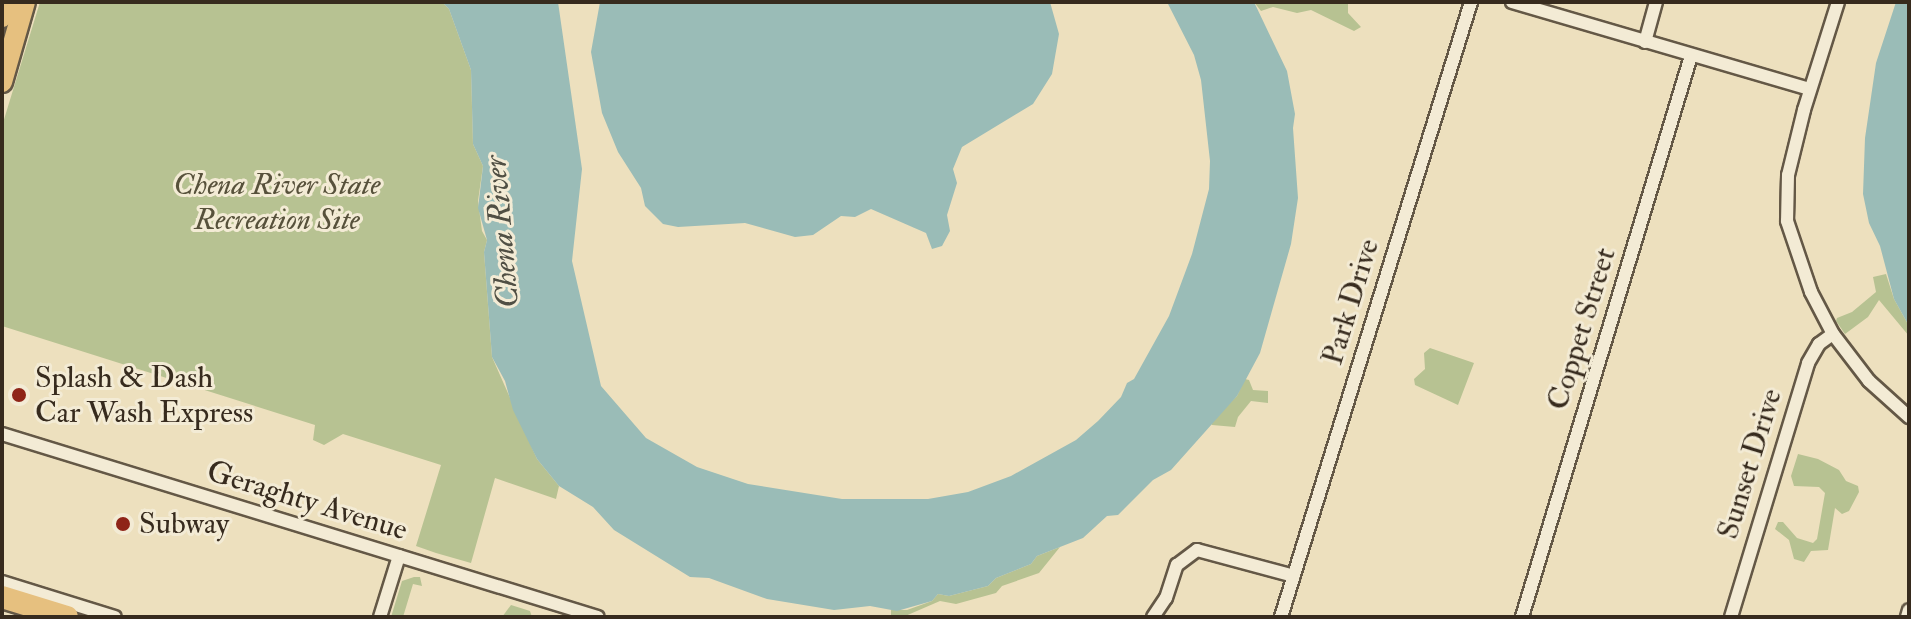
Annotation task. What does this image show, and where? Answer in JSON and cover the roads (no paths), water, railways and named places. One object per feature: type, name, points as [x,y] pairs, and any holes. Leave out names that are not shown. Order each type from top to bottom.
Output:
[{"type":"highway","points":[[2,597],[67,617]]},
{"type":"main road","points":[[2,17],[7,2]]},
{"type":"main road","points":[[2,82],[25,2]]},
{"type":"main road","points":[[2,608],[33,617]]},
{"type":"street","name":"Park Drive","points":[[1281,617],[1471,2]]},
{"type":"street","points":[[1512,2],[1810,89]]},
{"type":"street","points":[[1645,42],[1656,2]]},
{"type":"street","points":[[1838,2],[1810,89],[1788,175],[1786,213],[1802,270],[1833,334],[1869,381],[1909,417]]},
{"type":"street","name":"Coppet Street","points":[[1522,617],[1691,56]]},
{"type":"street","name":"Sunset Drive","points":[[1731,617],[1808,363],[1819,344],[1833,334]]},
{"type":"street","name":"Geraghty Avenue","points":[[2,434],[598,617]]},
{"type":"street","points":[[1153,617],[1166,598],[1177,565],[1197,550],[1294,576]]},
{"type":"street","points":[[380,617],[399,556]]},
{"type":"street","points":[[2,582],[115,617]]},
{"type":"street","points":[[1907,617],[1909,610]]},
{"type":"water","name":"Chena River","points":[[442,2],[558,2],[582,169],[572,261],[601,386],[646,438],[697,467],[748,484],[842,499],[928,499],[968,492],[1011,476],[1076,440],[1098,421],[1121,397],[1127,383],[1134,379],[1169,316],[1192,254],[1209,189],[1210,161],[1201,80],[1194,55],[1167,2],[1254,2],[1287,71],[1295,114],[1293,128],[1298,198],[1291,244],[1260,353],[1237,396],[1171,470],[1153,480],[1118,515],[1107,516],[1083,538],[1037,556],[1031,564],[996,578],[988,586],[949,596],[938,594],[932,601],[897,611],[870,606],[834,610],[767,599],[709,578],[690,577],[614,530],[593,507],[559,486],[537,459],[513,410],[505,381],[492,357],[484,252],[487,240],[478,208],[483,166],[473,144],[471,70],[449,9]]},
{"type":"water","points":[[600,2],[1050,2],[1059,34],[1052,74],[1033,104],[962,147],[953,169],[957,183],[947,215],[950,231],[942,246],[932,249],[926,233],[871,209],[855,217],[841,216],[813,235],[795,237],[745,223],[678,227],[663,224],[645,206],[641,188],[618,152],[602,113],[591,52]]},
{"type":"water","points":[[1896,2],[1909,2],[1909,326],[1894,299],[1880,246],[1869,223],[1863,194],[1865,138],[1876,63]]},
{"type":"place","name":"Splash & Dash Car Wash Express","points":[[19,395]]},
{"type":"place","name":"Subway","points":[[123,524]]},
{"type":"park label","name":"Chena River State Recreation Site","points":[[277,202]]}]
